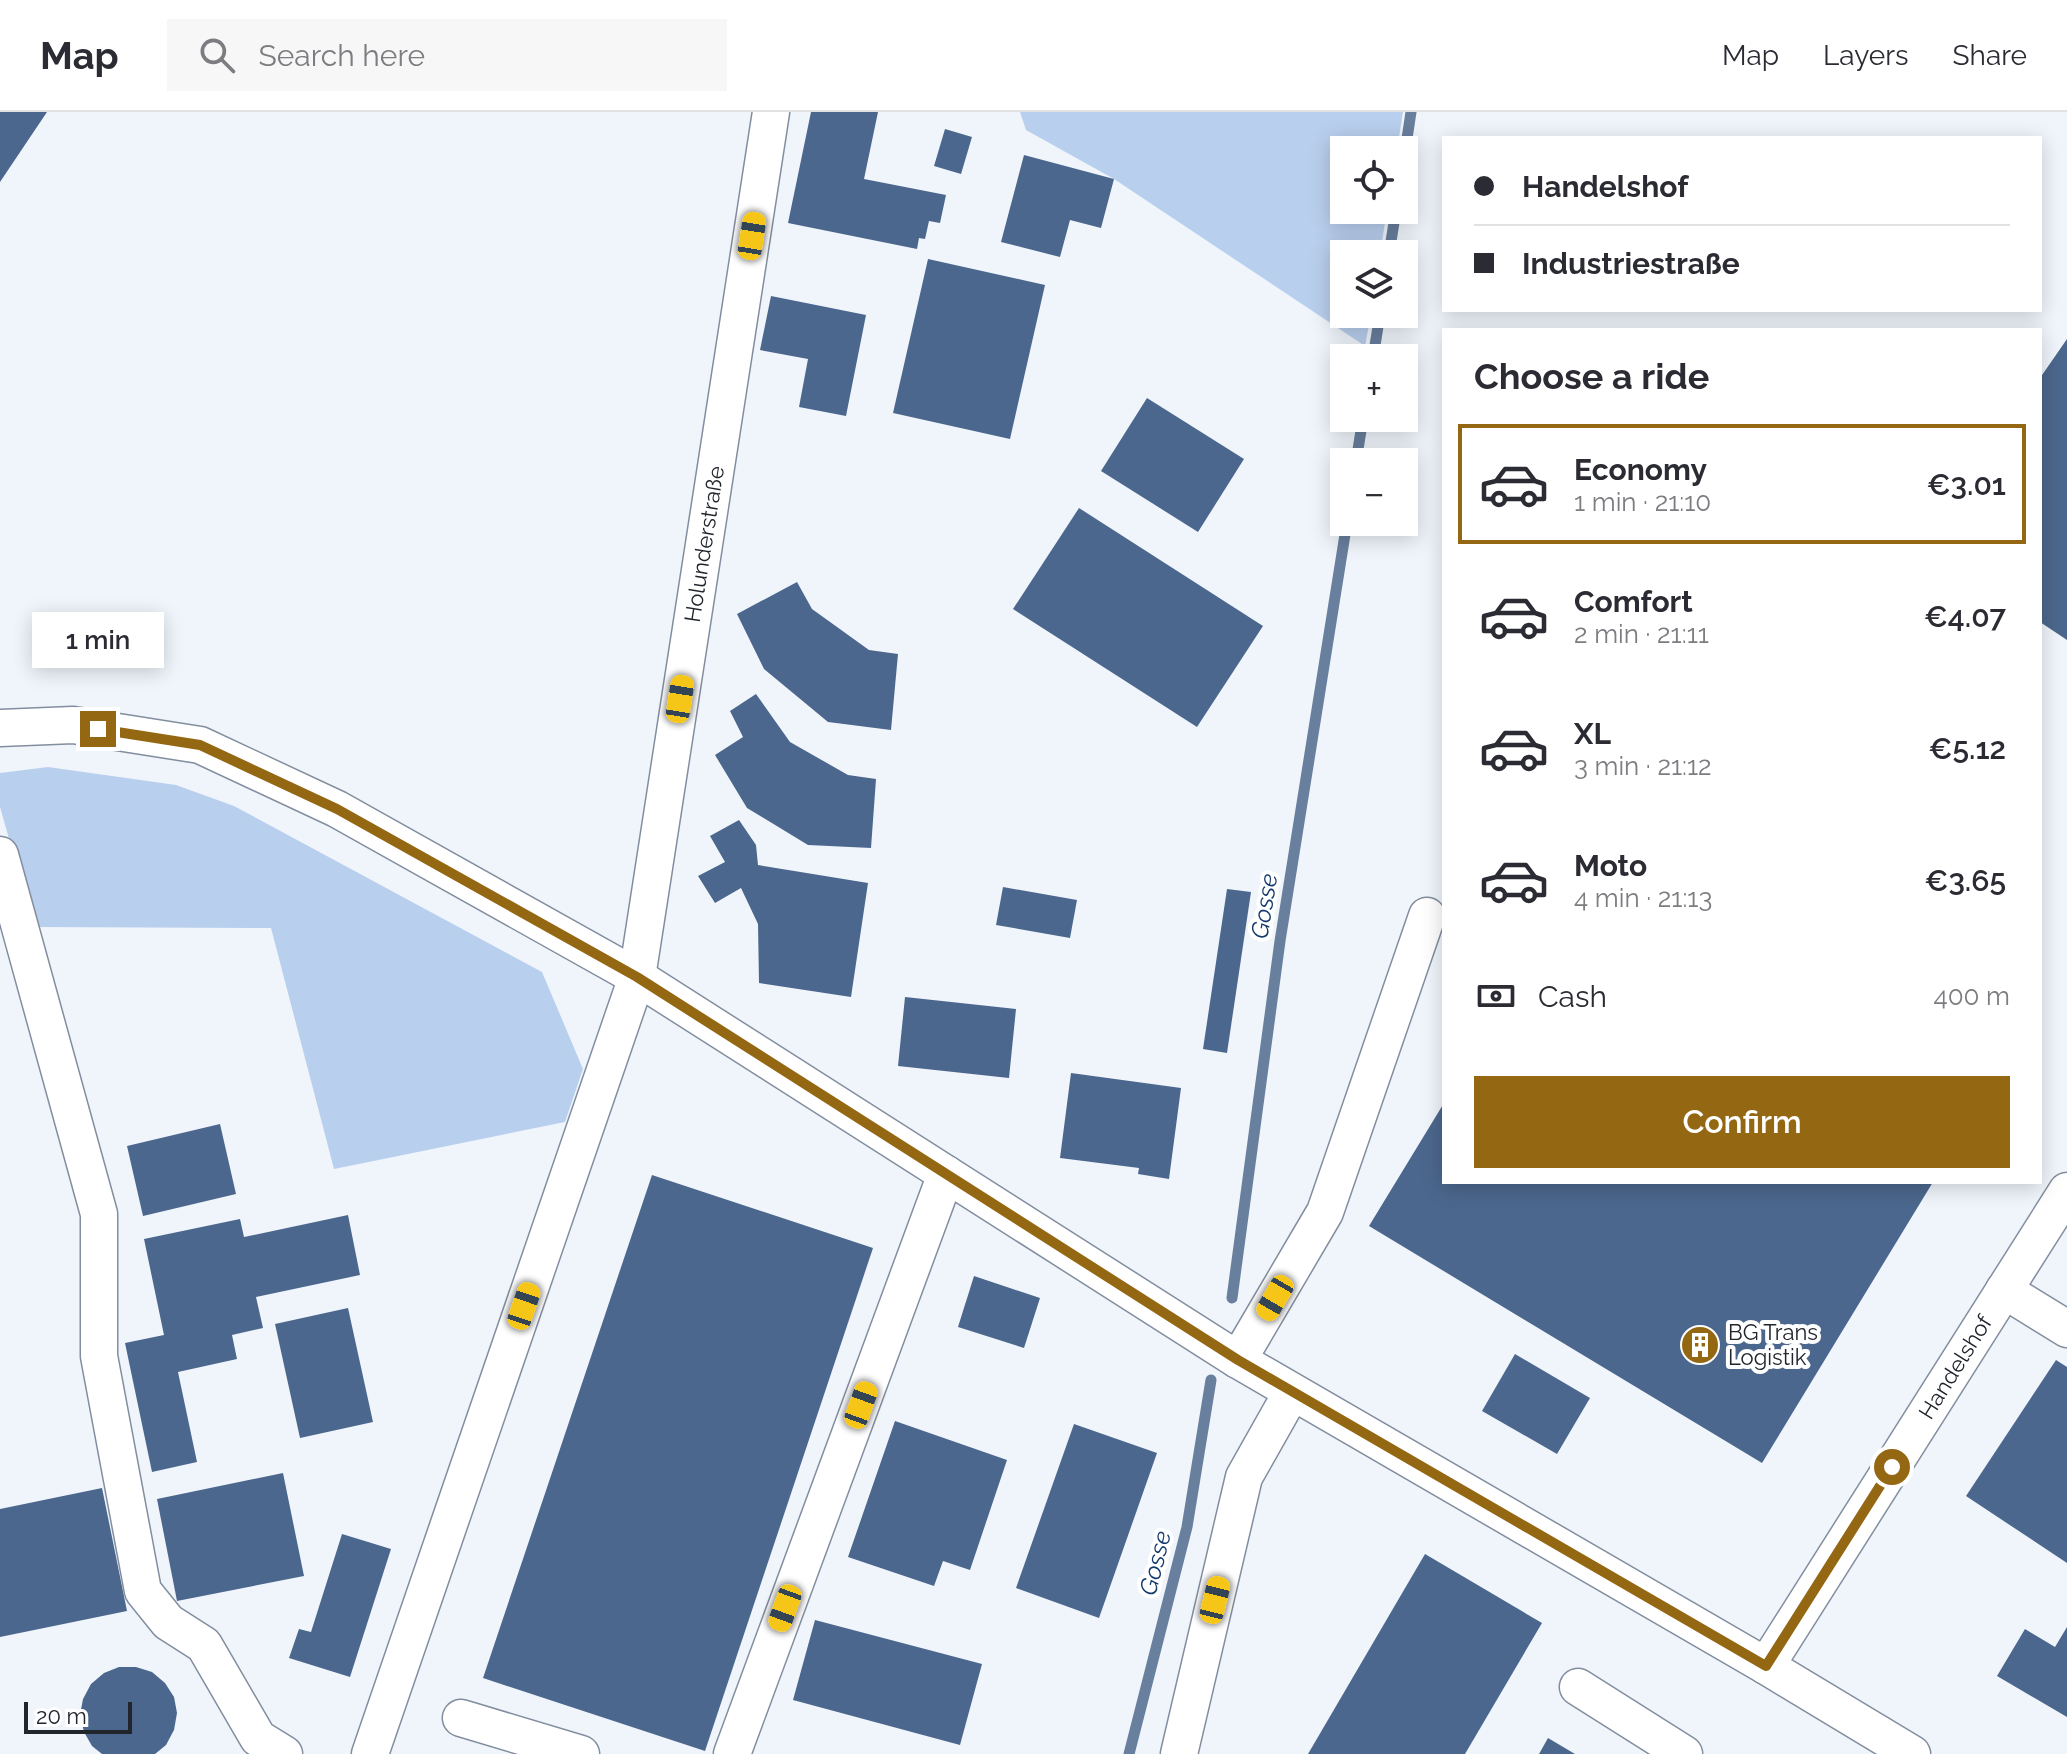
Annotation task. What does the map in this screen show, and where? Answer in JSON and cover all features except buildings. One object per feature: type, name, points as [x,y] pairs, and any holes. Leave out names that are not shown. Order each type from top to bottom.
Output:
[{"type":"street","name":"Holunderstraße","points":[[370,1754],[637,977],[771,112]]},
{"type":"street","points":[[0,728],[73,725],[200,745],[337,809],[637,977],[1238,1360],[1912,1754]]},
{"type":"street","points":[[0,855],[99,1214],[99,1356],[143,1591],[168,1622],[204,1645],[258,1738],[284,1754]]},
{"type":"street","points":[[1238,1360],[1325,1212],[1427,916]]},
{"type":"street","points":[[732,1754],[946,1174]]},
{"type":"street","name":"Handelshof","points":[[1766,1666],[2067,1191]]},
{"type":"street","points":[[2004,1290],[2067,1329]]},
{"type":"street","points":[[1179,1754],[1244,1477],[1292,1392]]},
{"type":"street","points":[[1578,1687],[1684,1754]]},
{"type":"street","points":[[461,1718],[581,1754]]},
{"type":"shaded area","points":[[1020,112],[1403,112],[1399,136],[1330,136],[1330,224],[1385,224],[1382,240],[1330,240],[1330,323],[1114,179],[1026,130]]},
{"type":"shaded area","points":[[1338,328],[1368,328],[1365,344]]},
{"type":"shaded area","points":[[48,767],[176,785],[234,806],[542,972],[583,1069],[565,1122],[334,1169],[271,928],[34,927],[0,807],[0,773]]},
{"type":"waterway","name":"Gosse","points":[[1407,136],[1411,112]]},
{"type":"waterway","name":"Gosse","points":[[1391,240],[1394,224]]},
{"type":"waterway","name":"Gosse","points":[[1375,344],[1378,328]]},
{"type":"waterway","name":"Gosse","points":[[1358,448],[1361,432]]},
{"type":"waterway","name":"Gosse","points":[[1232,1298],[1280,941],[1345,536]]},
{"type":"waterway","name":"Gosse","points":[[1129,1754],[1187,1527],[1211,1380]]},
{"type":"place","name":"BG Trans Logistik","points":[[1700,1345]]},
{"type":"route","points":[[98,729],[200,745],[337,809],[637,977],[1238,1360],[1766,1666],[1892,1467]]}]
